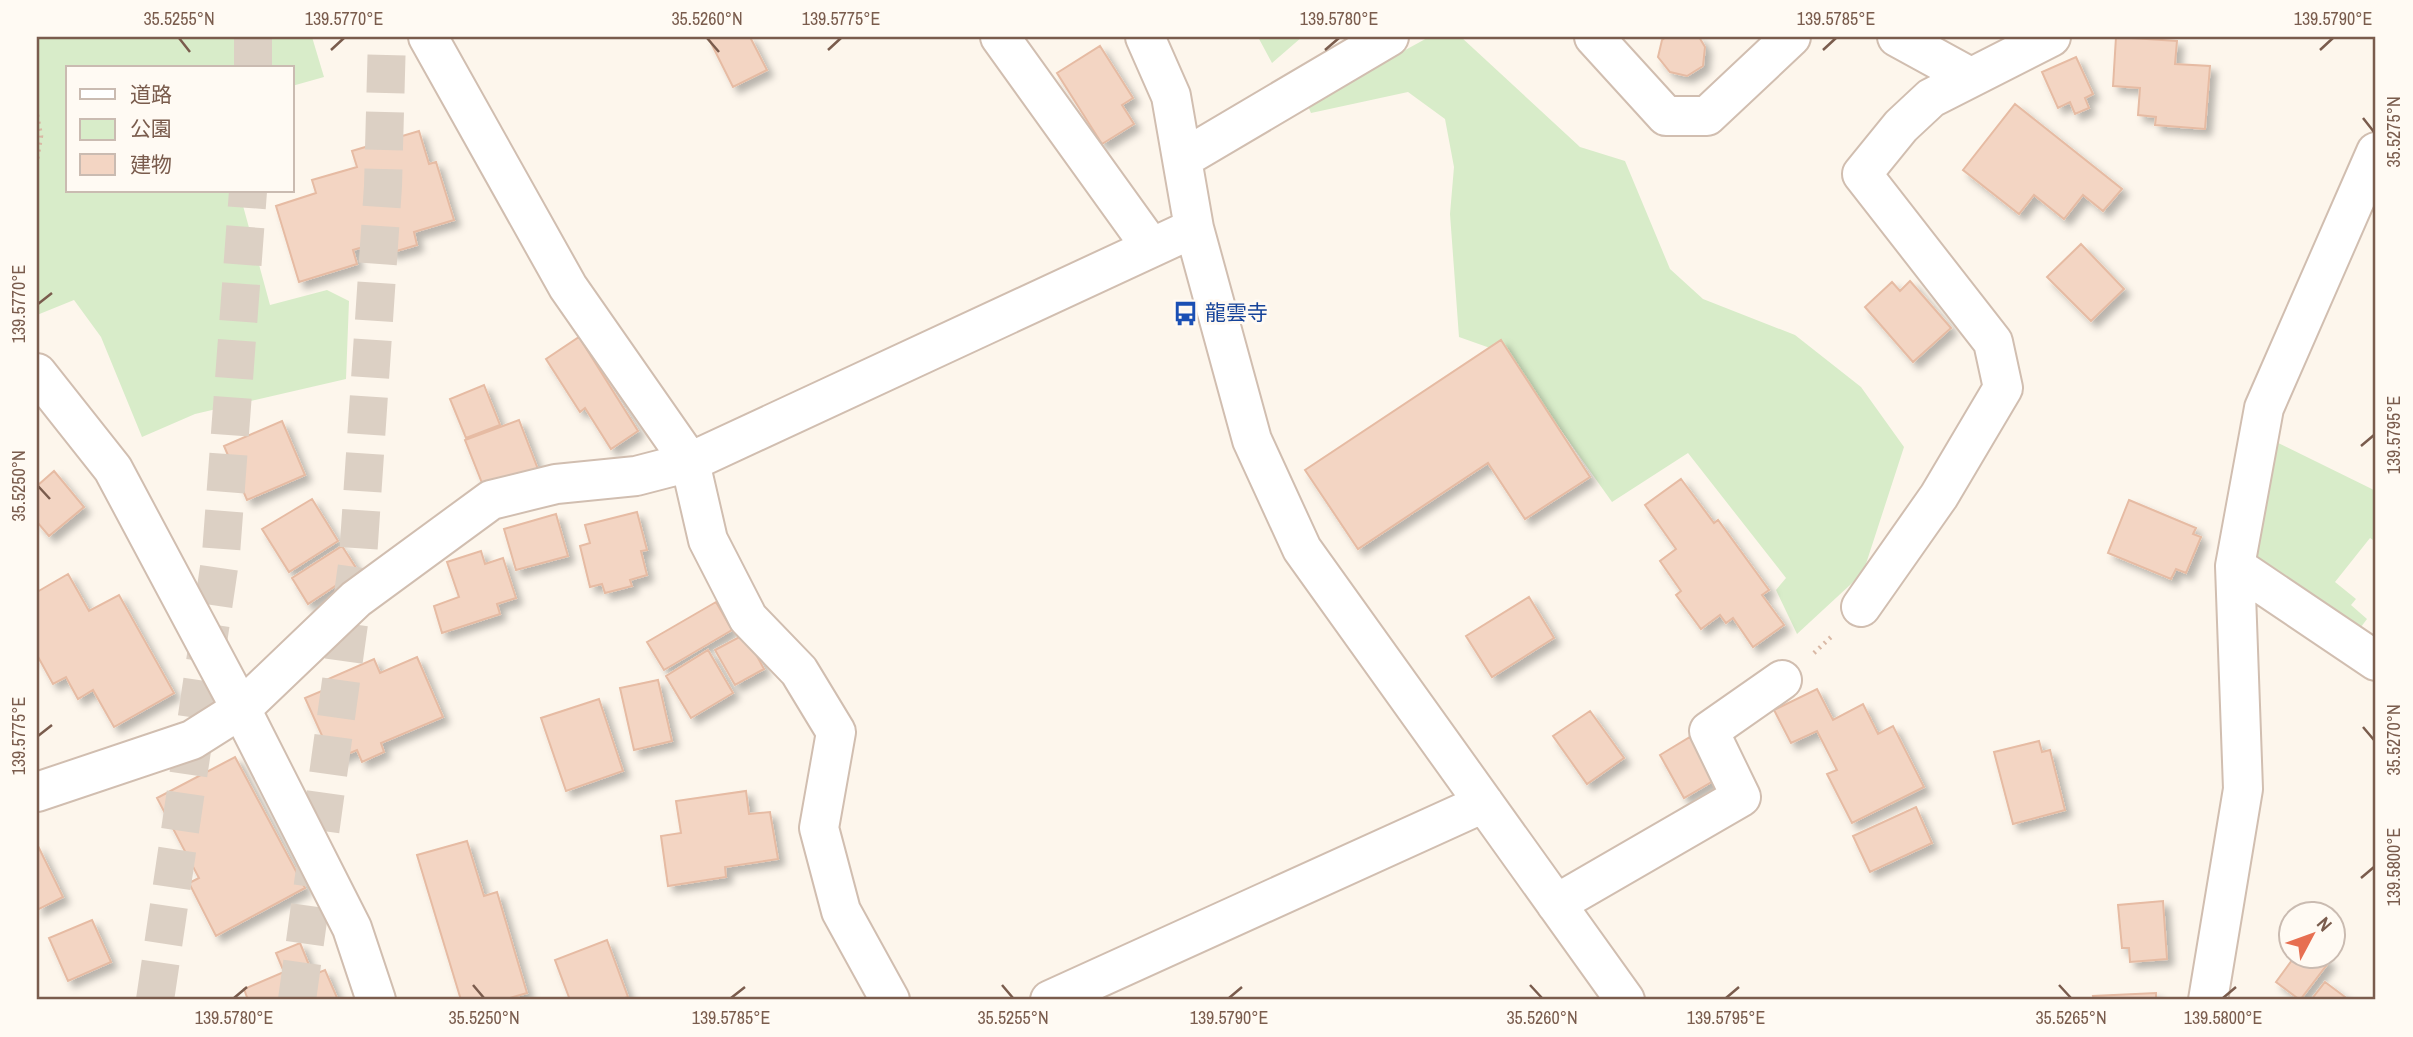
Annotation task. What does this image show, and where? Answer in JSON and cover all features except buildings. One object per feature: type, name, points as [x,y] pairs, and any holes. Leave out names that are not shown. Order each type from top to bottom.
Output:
[{"type":"street","points":[[428,37],[568,287],[690,462],[708,540],[748,618],[799,671],[836,732],[819,828],[841,911],[891,1000]]},
{"type":"street","points":[[1000,37],[1151,247]]},
{"type":"street","points":[[1145,37],[1171,96],[1184,158],[1194,228],[1252,440],[1302,550],[1625,1000]]},
{"type":"street","points":[[1184,158],[1389,37]]},
{"type":"street","points":[[1594,37],[1665,117],[1707,116],[1791,37]]},
{"type":"street","points":[[1897,37],[1970,77]]},
{"type":"street","points":[[1861,607],[1939,496],[2003,388],[1993,342],[1862,174],[1901,125],[1931,98],[2050,37]]},
{"type":"street","points":[[2208,1000],[2243,789],[2235,566],[2264,408],[2371,176]]},
{"type":"street","points":[[37,792],[192,740],[241,709],[356,599],[491,500],[556,484],[636,476],[690,462],[1194,228]]},
{"type":"street","points":[[37,373],[113,469],[241,709],[352,928],[376,1000]]},
{"type":"street","points":[[2235,566],[2376,661]]},
{"type":"street","points":[[1556,904],[1741,797],[1709,731],[1782,680]]},
{"type":"street","points":[[1050,1000],[1484,803]]},
{"type":"path","points":[[37,115],[41,136],[37,160]]},
{"type":"path","points":[[1782,680],[1861,607]]},
{"type":"green space","points":[[37,37],[312,37],[324,77],[294,85],[294,66],[66,66],[66,192],[239,192],[270,305],[327,290],[349,301],[346,379],[195,414],[142,437],[101,337],[74,300],[37,315]]},
{"type":"green space","points":[[1258,37],[1302,37],[1272,63]]},
{"type":"green space","points":[[1429,37],[1461,37],[1580,147],[1625,161],[1670,269],[1703,299],[1795,335],[1861,387],[1904,447],[1863,573],[1797,634],[1776,590],[1786,578],[1688,453],[1612,502],[1507,354],[1459,337],[1450,214],[1454,167],[1445,119],[1408,92],[1311,113],[1307,104]]},
{"type":"green space","points":[[2268,438],[2376,491],[2376,542],[2370,538],[2335,582],[2356,599],[2351,605],[2367,619],[2355,635],[2235,554]]},
{"type":"tunnel","points":[[253,37],[253,66]]},
{"type":"tunnel","points":[[297,1000],[358,558],[383,186],[387,37]]},
{"type":"tunnel","points":[[155,1000],[221,554],[248,192]]},
{"type":"place","name":"龍雲寺","points":[[1185,313]]}]
